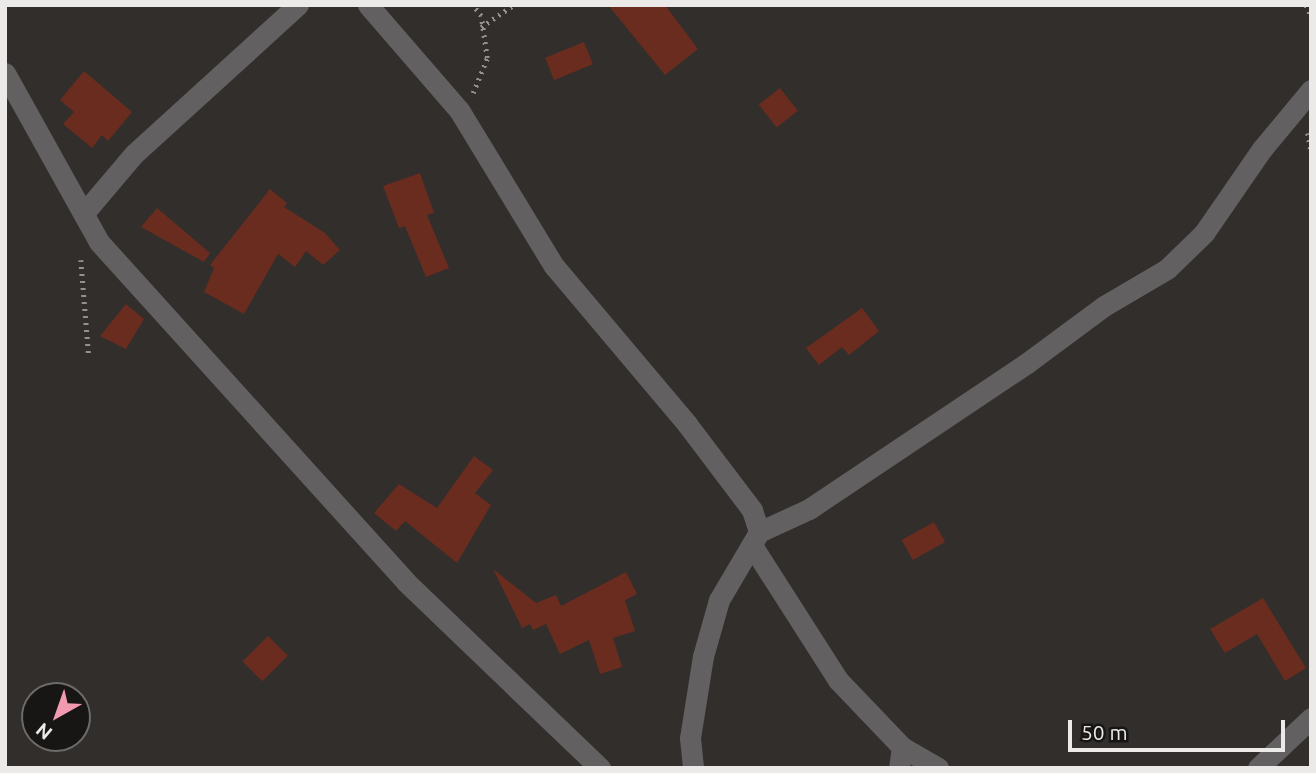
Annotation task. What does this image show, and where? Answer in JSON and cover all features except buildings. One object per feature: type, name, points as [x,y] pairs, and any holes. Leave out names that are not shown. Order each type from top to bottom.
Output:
[{"type":"street","points":[[84,213],[134,154],[298,5]]},
{"type":"street","points":[[368,5],[459,110],[554,266],[687,425],[752,510],[756,539],[825,663],[900,757],[938,768]]},
{"type":"street","points":[[5,73],[99,242],[406,582],[600,768]]},
{"type":"street","points":[[693,768],[690,738],[719,600],[756,539],[809,509],[1027,363],[1104,306],[1167,269],[1204,233],[1262,149],[1311,90]]},
{"type":"street","points":[[1258,768],[1311,718]]},
{"type":"path","points":[[459,110],[480,84],[487,58],[480,28],[481,16],[473,5]]},
{"type":"path","points":[[480,28],[514,5]]},
{"type":"path","points":[[1306,5],[1311,16]]},
{"type":"path","points":[[84,213],[82,304],[89,357]]}]
